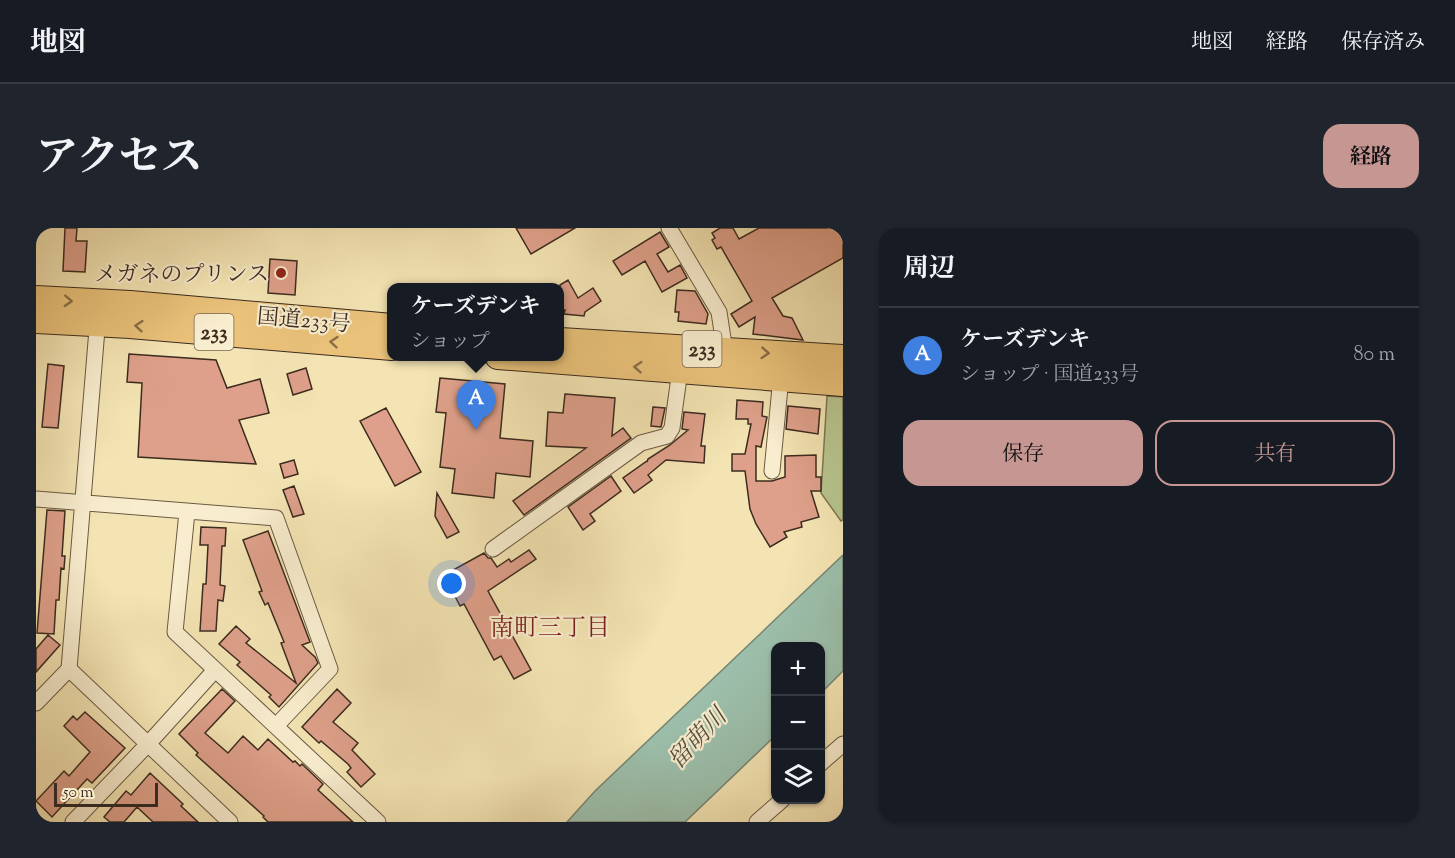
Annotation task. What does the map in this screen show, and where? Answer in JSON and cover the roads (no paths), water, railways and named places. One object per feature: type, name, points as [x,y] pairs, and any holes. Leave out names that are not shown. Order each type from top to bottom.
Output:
[{"type":"highway","name":"国道233号","points":[[36,299],[98,313],[387,346]]},
{"type":"highway","name":"国道233号","points":[[36,320],[98,313],[387,327]]},
{"type":"highway","name":"233","points":[[564,342],[726,362],[781,377],[843,383]]},
{"type":"highway","name":"233","points":[[554,361],[680,370],[726,362],[843,358]]},
{"type":"street","points":[[669,228],[719,312],[726,362]]},
{"type":"street","points":[[36,703],[69,669],[98,313]]},
{"type":"street","points":[[493,549],[641,443],[667,436],[672,428],[680,370]]},
{"type":"street","points":[[772,471],[781,377]]},
{"type":"street","points":[[36,499],[276,518],[330,669],[276,726]]},
{"type":"street","points":[[187,512],[174,632],[378,822]]},
{"type":"street","points":[[69,669],[230,822]]},
{"type":"street","points":[[74,822],[149,744],[215,670]]},
{"type":"street","points":[[825,760],[843,744]]},
{"type":"street","points":[[757,822],[777,804]]},
{"type":"water","name":"留萌川","points":[[843,555],[843,671],[825,689],[825,642],[771,642],[771,740],[685,822],[567,822],[595,791]]},
{"type":"place","name":"メガネのプリンス","points":[[281,273]]},
{"type":"place","name":"ケーズデンキ","points":[[476,430]]},
{"type":"district","name":"南町三丁目","points":[[550,627]]}]
